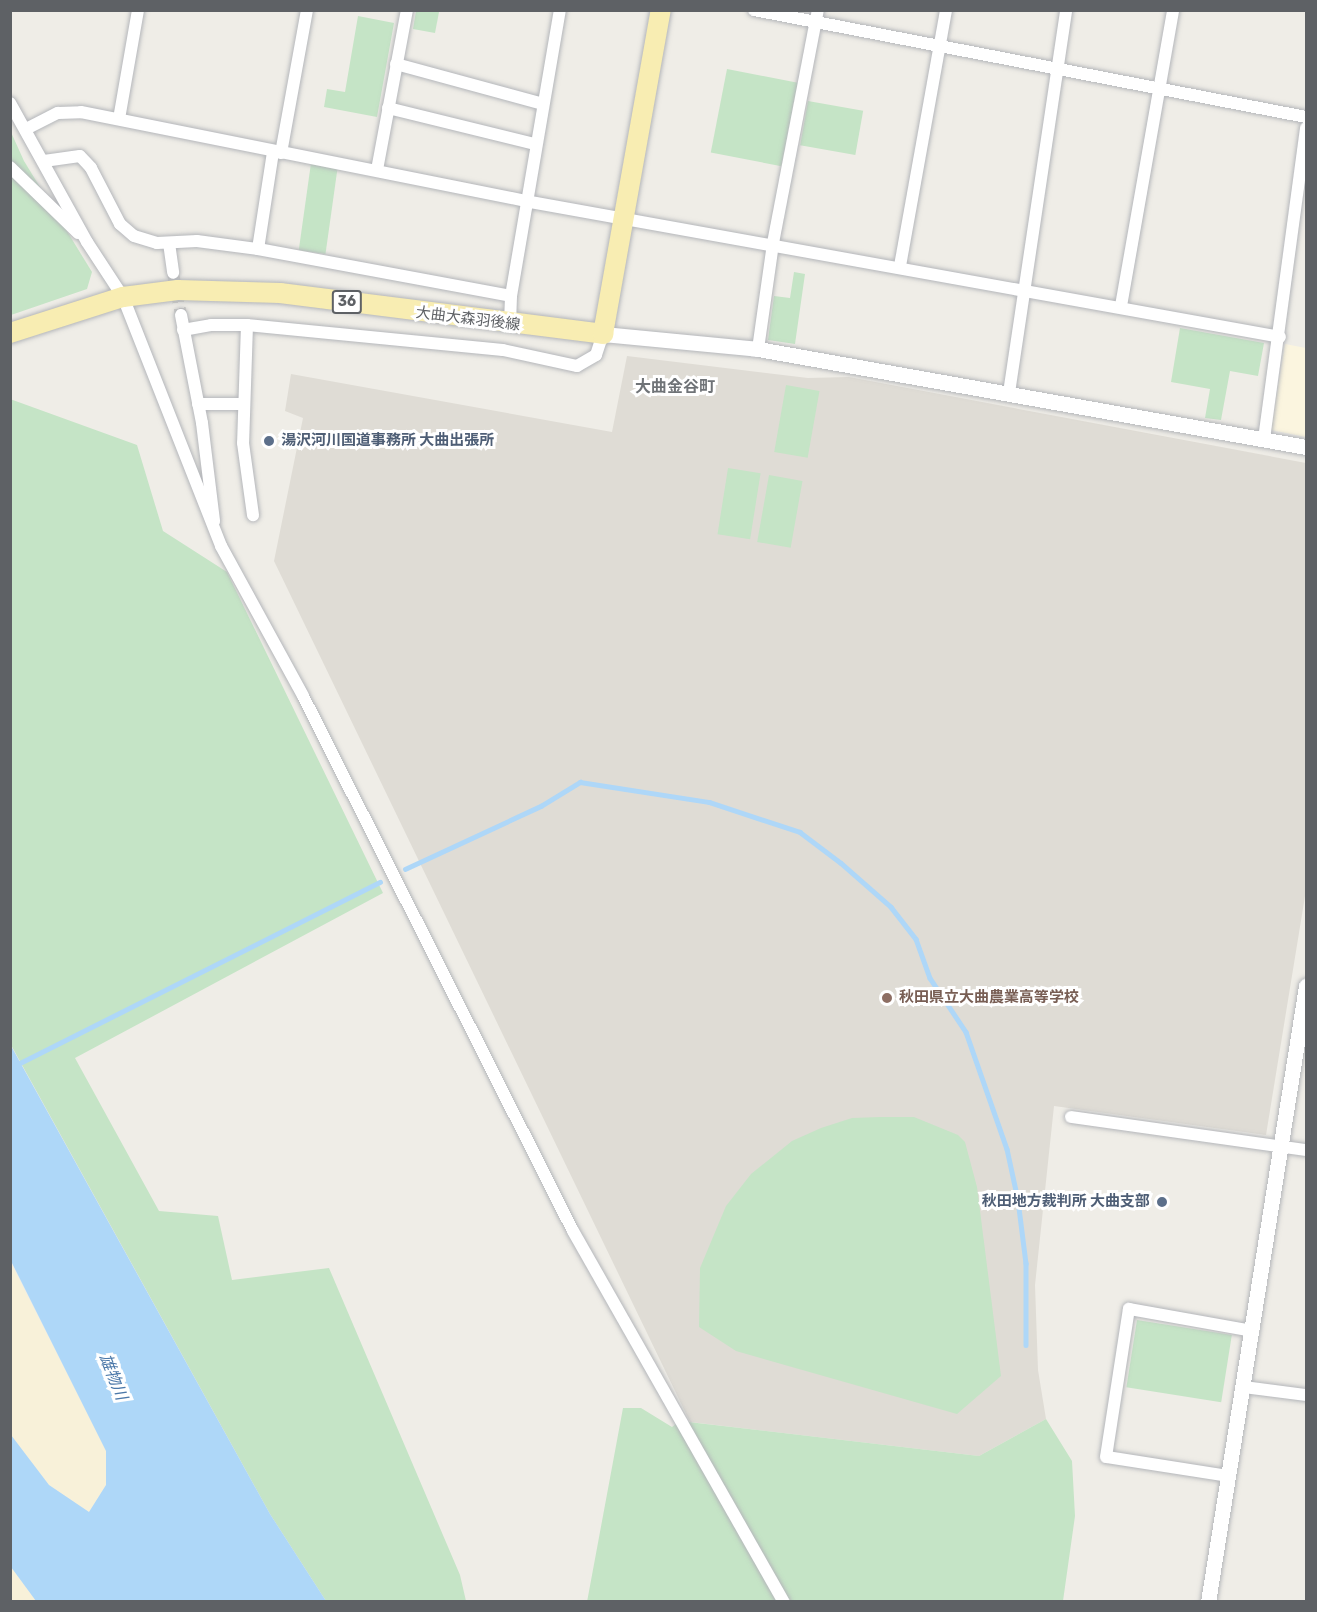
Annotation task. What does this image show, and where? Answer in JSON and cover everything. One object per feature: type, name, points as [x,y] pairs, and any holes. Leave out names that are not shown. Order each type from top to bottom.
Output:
[{"type":"main road","points":[[603,334],[621,217],[661,10]]},
{"type":"main road","name":"大曲大森羽後線","points":[[10,333],[123,297],[178,290],[280,293],[603,334]]},
{"type":"street","points":[[119,119],[138,10]]},
{"type":"street","points":[[258,249],[307,10]]},
{"type":"street","points":[[376,170],[407,10]]},
{"type":"street","points":[[510,324],[511,296],[525,201],[560,10]]},
{"type":"street","points":[[754,10],[817,16],[940,46],[1306,117]]},
{"type":"street","points":[[900,266],[946,10]]},
{"type":"street","points":[[1009,393],[1066,10]]},
{"type":"street","points":[[1121,306],[1173,10]]},
{"type":"street","points":[[758,349],[773,243],[817,16]]},
{"type":"street","points":[[396,64],[543,104]]},
{"type":"street","points":[[10,102],[45,161],[87,242],[123,297],[215,532],[303,696],[573,1231],[784,1602]]},
{"type":"street","points":[[388,108],[535,144]]},
{"type":"street","points":[[26,129],[58,113],[81,112],[525,201],[773,243],[1280,337]]},
{"type":"street","points":[[1264,439],[1305,165],[1306,128]]},
{"type":"street","points":[[45,161],[80,156],[91,168],[120,224],[134,236],[169,243],[197,241],[258,249],[511,296]]},
{"type":"street","points":[[10,167],[87,242]]},
{"type":"street","points":[[169,243],[173,273]]},
{"type":"street","points":[[181,315],[198,404],[215,532]]},
{"type":"street","points":[[183,330],[211,325],[247,325],[503,350],[577,366],[596,355],[603,334],[758,349],[1306,447]]},
{"type":"street","points":[[247,325],[243,443],[253,515]]},
{"type":"street","points":[[198,404],[243,404]]},
{"type":"street","points":[[1208,1602],[1282,1145],[1301,1055],[1306,986]]},
{"type":"street","points":[[1071,1117],[1306,1150]]},
{"type":"street","points":[[1228,1476],[1106,1457],[1129,1309],[1253,1331]]},
{"type":"street","points":[[1244,1387],[1306,1395]]},
{"type":"shaded area","points":[[1285,344],[1306,348],[1306,437],[1271,430]]},
{"type":"shaded area","name":"秋田県立大曲農業高等学校","points":[[627,356],[808,378],[849,377],[1306,463],[1306,890],[1266,1135],[1054,1106],[1035,1285],[1038,1370],[1046,1419],[979,1456],[690,1422],[274,561],[303,418],[285,411],[291,374],[612,432]]},
{"type":"green space","points":[[416,11],[439,12],[435,33],[413,29]]},
{"type":"green space","points":[[358,16],[394,23],[377,117],[324,107],[327,89],[345,92]]},
{"type":"green space","points":[[727,69],[798,83],[781,166],[711,152]]},
{"type":"green space","points":[[808,101],[863,111],[855,155],[800,145]]},
{"type":"green space","points":[[10,130],[24,161],[92,272],[87,289],[11,315]]},
{"type":"green space","points":[[311,163],[338,167],[325,254],[299,250]]},
{"type":"green space","points":[[794,272],[805,274],[795,344],[768,340],[774,296],[790,298]]},
{"type":"green space","points":[[1180,328],[1264,343],[1258,376],[1230,371],[1221,420],[1205,418],[1210,389],[1171,382]]},
{"type":"green space","points":[[786,385],[819,391],[808,458],[774,452]]},
{"type":"green space","points":[[10,399],[137,445],[163,531],[227,572],[383,893],[75,1058],[159,1211],[218,1216],[232,1280],[329,1268],[460,1575],[466,1601],[326,1601],[270,1514],[11,1045]]},
{"type":"green space","points":[[728,468],[761,473],[750,539],[718,534]]},
{"type":"green space","points":[[769,475],[802,481],[791,548],[757,542]]},
{"type":"green space","points":[[914,1117],[958,1135],[965,1142],[977,1187],[1001,1376],[957,1414],[736,1351],[699,1327],[700,1268],[726,1206],[751,1174],[792,1141],[821,1128],[852,1118]]},
{"type":"green space","points":[[1137,1320],[1232,1335],[1221,1402],[1126,1387]]},
{"type":"green space","points":[[623,1408],[641,1408],[672,1427],[680,1421],[979,1456],[1046,1419],[1072,1461],[1075,1516],[1063,1601],[587,1602]]},
{"type":"sand","points":[[10,1261],[106,1450],[106,1485],[89,1512],[49,1485],[11,1435]]},
{"type":"sand","points":[[11,1567],[36,1601],[11,1601]]},
{"type":"water","name":"雄物川","points":[[10,1044],[270,1514],[326,1601],[36,1601],[11,1567],[11,1435],[49,1485],[89,1512],[106,1485],[106,1451],[11,1261]]},
{"type":"waterway","points":[[405,869],[541,806],[580,782],[709,802],[800,832],[841,863],[891,907],[916,939],[930,978],[966,1032],[1007,1149],[1018,1200],[1026,1263],[1026,1345]]},
{"type":"waterway","points":[[10,1068],[380,882]]},
{"type":"tunnel","points":[[173,273],[181,315]]},
{"type":"place","name":"湯沢河川国道事務所 大曲出張所","points":[[269,441]]},
{"type":"place","name":"秋田県立大曲農業高等学校","points":[[887,998]]},
{"type":"place","name":"秋田地方裁判所 大曲支部","points":[[1162,1202]]},
{"type":"district","name":"大曲金谷町","points":[[675,387]]}]
